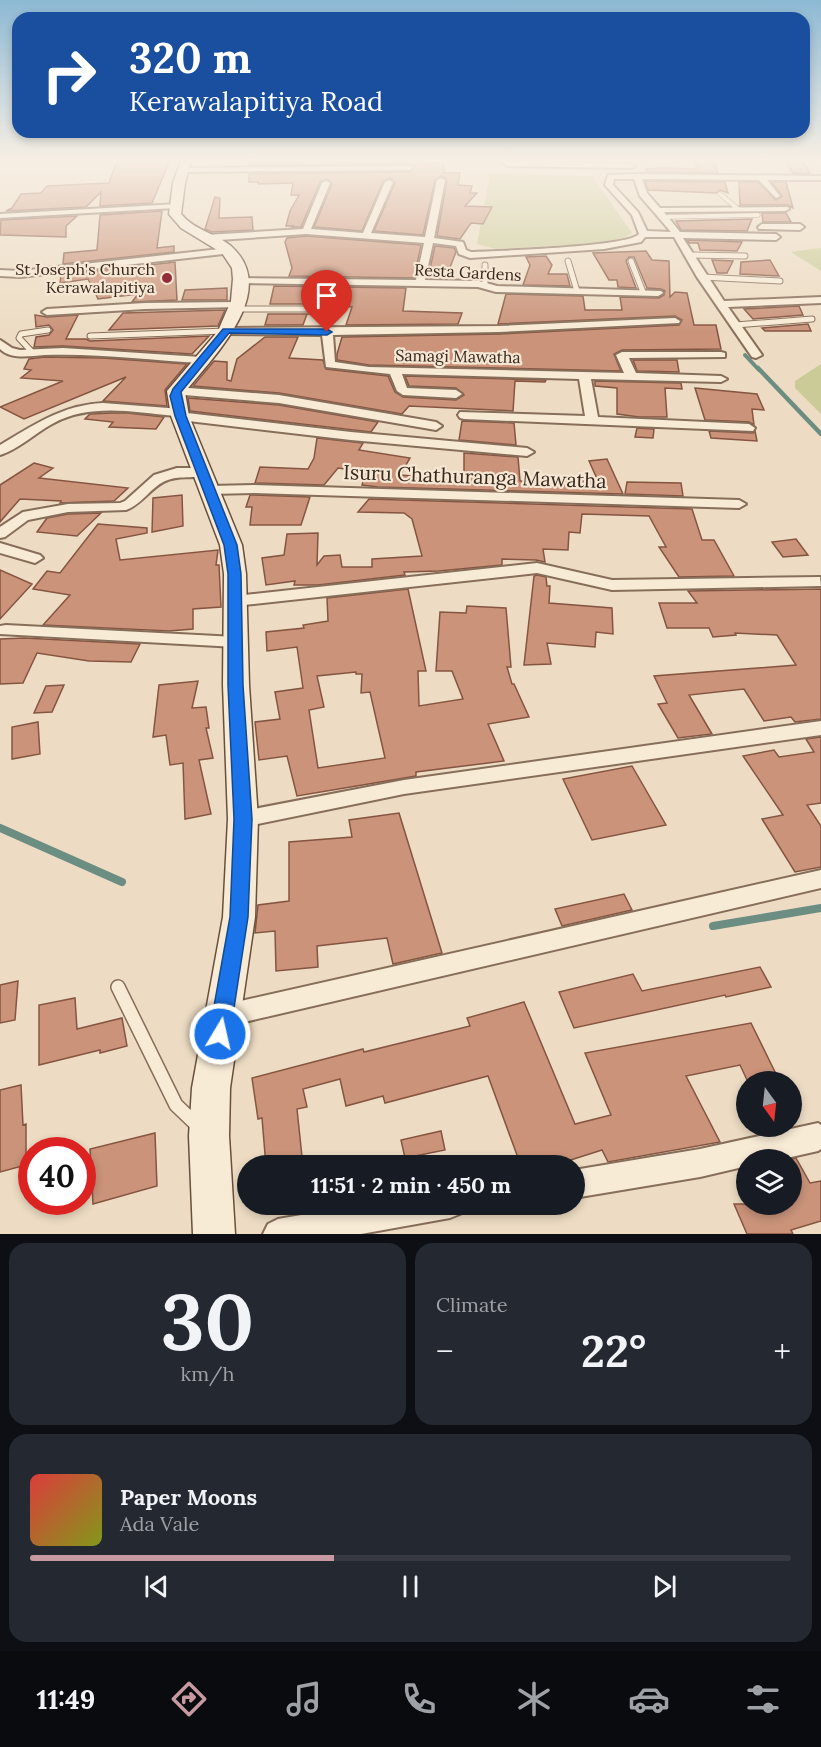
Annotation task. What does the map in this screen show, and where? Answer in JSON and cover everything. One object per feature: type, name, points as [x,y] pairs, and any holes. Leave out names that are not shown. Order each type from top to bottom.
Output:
[{"type":"street","points":[[177,218],[229,251],[235,261],[235,306],[201,360],[179,407],[231,545],[235,601],[236,685],[243,819],[239,917],[211,1088],[209,1136],[214,1234]]},
{"type":"street","points":[[306,231],[312,218]]},
{"type":"street","points":[[365,237],[373,218]]},
{"type":"street","points":[[420,283],[434,218]]},
{"type":"street","points":[[206,237],[306,231],[460,244],[462,252],[470,255],[486,255],[604,246],[638,240],[643,234],[643,228],[637,218]]},
{"type":"street","points":[[664,218],[675,230],[702,277],[756,355]]},
{"type":"street","points":[[643,234],[675,230],[800,227]]},
{"type":"street","points":[[675,230],[776,237]]},
{"type":"street","points":[[0,273],[20,274],[229,251]]},
{"type":"street","name":"Resta Gardens","points":[[235,306],[420,283],[485,285],[496,290],[658,292]]},
{"type":"street","points":[[721,304],[821,300]]},
{"type":"street","points":[[46,312],[145,306],[235,306],[327,332],[477,330],[675,321]]},
{"type":"street","name":"Samagi Mawatha","points":[[327,332],[330,365],[394,370],[721,379]]},
{"type":"street","points":[[0,343],[8,351],[33,353],[63,351],[201,360]]},
{"type":"street","points":[[631,376],[622,355],[721,355]]},
{"type":"street","points":[[394,370],[403,391],[456,394]]},
{"type":"street","points":[[584,375],[592,420]]},
{"type":"street","points":[[0,451],[51,420],[77,409],[179,407],[279,399],[436,426]]},
{"type":"street","points":[[179,407],[351,436],[527,452]]},
{"type":"street","points":[[465,415],[749,428]]},
{"type":"street","name":"Isuru Chathuranga Mawatha","points":[[0,534],[23,516],[68,508],[121,507],[130,504],[159,478],[177,472],[206,481],[254,489],[739,504]]},
{"type":"street","points":[[0,548],[34,558]]},
{"type":"street","points":[[235,601],[537,568],[552,568],[594,585],[820,582]]},
{"type":"street","points":[[6,630],[236,642]]},
{"type":"street","points":[[243,819],[404,787],[821,728]]},
{"type":"street","points":[[223,1016],[821,879]]},
{"type":"street","points":[[585,1182],[700,1163],[818,1137]]},
{"type":"street","points":[[278,1234],[387,1215]]},
{"type":"lane","points":[[690,255],[745,256]]},
{"type":"lane","points":[[568,261],[577,291]]},
{"type":"lane","points":[[631,261],[643,292]]},
{"type":"lane","points":[[485,265],[485,285]]},
{"type":"lane","points":[[702,277],[780,281]]},
{"type":"lane","points":[[90,336],[235,306],[327,309]]},
{"type":"lane","points":[[735,325],[812,319]]},
{"type":"lane","points":[[33,353],[19,338],[21,334],[48,330]]},
{"type":"lane","points":[[118,987],[176,1105],[209,1136]]},
{"type":"green space","points":[[482,218],[621,218],[632,233],[618,241],[606,243],[496,249],[477,244]]},
{"type":"green space","points":[[820,248],[821,271],[791,252]]},
{"type":"green space","points":[[821,364],[821,414],[795,388],[795,381]]},
{"type":"building","points":[[75,218],[66,226],[66,237],[0,235],[1,220]]},
{"type":"building","points":[[100,218],[161,218],[157,248],[174,246],[174,252],[63,264],[64,253],[97,250]]},
{"type":"building","points":[[209,218],[252,218],[253,230],[212,232],[205,229]]},
{"type":"building","points":[[288,218],[305,218],[301,227],[286,226]]},
{"type":"building","points":[[318,218],[368,218],[362,231],[314,227]]},
{"type":"building","points":[[380,218],[427,218],[423,235],[374,231]]},
{"type":"building","points":[[440,218],[486,218],[483,224],[471,223],[460,239],[437,236]]},
{"type":"building","points":[[763,218],[789,218],[791,222],[763,222]]},
{"type":"building","points":[[752,219],[747,231],[681,230],[676,221]]},
{"type":"building","points":[[306,236],[421,245],[414,278],[289,276],[292,268],[285,242],[287,238]]},
{"type":"building","points":[[687,240],[742,242],[737,251],[700,250],[698,243],[689,243]]},
{"type":"building","points":[[435,246],[454,248],[456,252],[449,270],[430,269]]},
{"type":"building","points":[[646,251],[652,260],[669,261],[670,297],[675,292],[687,293],[694,325],[716,325],[721,349],[622,350],[614,354],[621,371],[369,365],[337,360],[342,337],[499,334],[679,325],[682,320],[675,316],[498,324],[506,294],[583,296],[585,310],[622,310],[620,297],[659,298],[664,295],[665,291],[647,288],[634,257],[629,257],[626,261],[636,288],[618,287],[617,280],[609,280],[593,253]]},
{"type":"building","points":[[546,256],[552,265],[548,274],[567,274],[570,286],[523,285],[530,265],[526,257]]},
{"type":"building","points":[[712,260],[733,261],[727,273],[717,273]]},
{"type":"building","points":[[770,260],[779,276],[740,274],[741,262]]},
{"type":"building","points":[[175,262],[177,300],[132,302],[138,294],[98,299],[88,279],[60,283],[61,275]]},
{"type":"building","points":[[274,286],[406,288],[403,311],[462,313],[458,324],[346,325],[352,307],[327,304],[270,304]]},
{"type":"building","points":[[227,288],[227,300],[182,300],[185,290]]},
{"type":"building","points":[[799,306],[803,315],[753,319],[744,309]]},
{"type":"building","points":[[225,310],[218,326],[109,330],[123,313]]},
{"type":"building","points":[[268,314],[307,314],[303,325],[265,325]]},
{"type":"building","points":[[35,315],[47,317],[78,315],[66,339],[90,341],[209,336],[192,354],[63,346],[34,347],[36,337],[49,335],[53,330],[49,325],[36,327]]},
{"type":"building","points":[[808,324],[811,331],[765,331],[762,328]]},
{"type":"building","points":[[265,337],[298,337],[289,358],[323,360],[326,369],[388,376],[395,392],[403,397],[456,400],[464,395],[456,388],[409,386],[405,376],[546,380],[545,382],[515,381],[513,411],[409,406],[402,414],[279,393],[193,386],[214,361],[227,362],[227,380],[231,381],[237,359]]},
{"type":"building","points":[[103,358],[187,364],[165,390],[167,406],[103,401],[126,377],[24,419],[0,407],[63,381],[21,378],[31,370],[24,369],[29,359]]},
{"type":"building","points":[[633,360],[677,360],[679,372],[637,371]]},
{"type":"building","points":[[595,381],[681,383],[682,389],[665,388],[667,417],[639,417],[617,414],[617,388],[595,386]]},
{"type":"building","points":[[695,388],[757,394],[764,410],[752,409],[754,425],[749,422],[705,420]]},
{"type":"building","points":[[188,398],[279,405],[378,422],[371,432],[190,411]]},
{"type":"building","points":[[127,413],[164,417],[156,429],[109,427],[113,422],[85,419],[90,414]]},
{"type":"building","points":[[462,421],[514,423],[516,445],[459,440]]},
{"type":"building","points":[[637,428],[654,429],[653,438],[635,437]]},
{"type":"building","points":[[709,431],[753,433],[755,431],[757,441],[711,438]]},
{"type":"building","points":[[317,438],[363,443],[359,450],[410,458],[400,475],[412,476],[411,478],[459,480],[459,477],[464,478],[464,453],[518,457],[520,481],[598,481],[589,461],[607,459],[623,494],[378,487],[362,485],[366,472],[338,468],[324,485],[255,483],[260,467],[308,469],[314,458]]},
{"type":"building","points":[[34,463],[53,468],[39,478],[128,488],[114,501],[60,503],[61,501],[20,499],[0,522],[0,485]]},
{"type":"building","points":[[627,482],[681,483],[683,496],[625,494]]},
{"type":"building","points":[[182,495],[183,526],[152,532],[153,498]]},
{"type":"building","points":[[250,495],[310,497],[301,525],[250,525],[252,507],[246,507]]},
{"type":"building","points":[[369,499],[692,509],[702,540],[714,540],[734,576],[679,577],[659,547],[666,547],[649,516],[582,514],[580,533],[569,532],[568,550],[543,549],[545,562],[502,559],[502,565],[404,572],[405,575],[318,585],[294,585],[295,581],[266,585],[262,558],[284,555],[287,534],[318,533],[317,565],[324,556],[340,555],[342,567],[372,567],[372,559],[422,556],[412,519],[404,513],[358,512]]},
{"type":"building","points":[[101,513],[77,536],[37,532],[47,518],[68,514]]},
{"type":"building","points":[[98,524],[147,528],[147,533],[116,539],[120,560],[218,550],[216,565],[219,565],[221,607],[193,609],[193,629],[169,631],[43,625],[70,595],[33,589],[47,571],[60,573]]},
{"type":"building","points":[[796,539],[808,555],[783,557],[772,542]]},
{"type":"building","points":[[0,570],[32,584],[0,619]]},
{"type":"building","points":[[534,576],[546,577],[547,586],[550,586],[549,603],[612,608],[613,634],[596,632],[595,647],[547,643],[551,664],[524,665]]},
{"type":"building","points":[[408,589],[426,671],[418,671],[419,706],[463,699],[452,671],[436,671],[440,612],[466,613],[467,606],[506,608],[511,667],[507,667],[512,684],[529,717],[488,724],[504,761],[416,772],[416,776],[297,796],[287,756],[259,760],[255,722],[280,719],[275,692],[303,688],[297,647],[267,651],[266,632],[304,628],[303,625],[328,621],[327,598]],"holes":[[[356,672],[356,674],[362,674],[361,693],[370,692],[385,758],[318,768],[309,710],[324,707],[317,676]]]},
{"type":"building","points":[[821,589],[821,719],[795,722],[791,717],[764,721],[744,689],[689,695],[712,734],[678,738],[658,704],[667,703],[654,676],[796,665],[777,635],[735,633],[736,635],[713,637],[709,628],[667,628],[659,603],[697,603],[688,591]]},
{"type":"building","points":[[24,638],[140,644],[131,662],[89,661],[37,653],[23,683],[0,684],[0,639]]},
{"type":"building","points":[[198,681],[192,708],[206,707],[209,728],[206,728],[213,758],[199,760],[211,814],[185,819],[183,763],[170,765],[166,735],[153,737],[159,685]]},
{"type":"building","points":[[64,685],[52,712],[34,713],[46,686]]},
{"type":"building","points":[[38,722],[40,754],[12,759],[12,727]]},
{"type":"building","points":[[821,737],[821,803],[807,805],[821,826],[821,867],[795,872],[762,819],[783,815],[743,756],[774,750],[779,757],[814,752],[806,739]]},
{"type":"building","points":[[632,766],[666,825],[592,840],[563,779]]},
{"type":"building","points":[[399,813],[442,953],[393,964],[387,938],[317,946],[318,967],[276,971],[275,931],[255,933],[258,905],[289,901],[289,842],[352,837],[349,820]]},
{"type":"building","points":[[624,894],[632,910],[562,926],[555,909]]},
{"type":"building","points":[[760,967],[771,987],[574,1028],[559,992],[633,974],[642,991]]},
{"type":"building","points":[[18,981],[15,1020],[0,1023],[0,985]]},
{"type":"building","points":[[75,998],[77,1029],[122,1018],[127,1046],[39,1065],[39,1005]]},
{"type":"building","points":[[524,1002],[575,1124],[611,1115],[585,1053],[751,1023],[775,1071],[743,1071],[740,1065],[686,1076],[720,1142],[608,1162],[602,1150],[585,1155],[517,1155],[488,1076],[385,1103],[383,1096],[346,1106],[340,1079],[303,1089],[307,1107],[297,1109],[302,1155],[265,1155],[262,1118],[258,1119],[252,1078],[363,1049],[364,1052],[470,1026],[467,1018]]},
{"type":"building","points":[[21,1085],[23,1125],[26,1124],[26,1137],[18,1137],[18,1167],[0,1172],[0,1090]]},
{"type":"building","points":[[441,1131],[445,1150],[420,1155],[404,1155],[401,1140]]},
{"type":"building","points":[[155,1133],[157,1186],[96,1203],[96,1148]]},
{"type":"building","points":[[802,1169],[810,1183],[821,1181],[821,1221],[791,1230],[793,1234],[747,1234],[739,1215],[802,1215]]},
{"type":"waterway","points":[[745,355],[759,370]]},
{"type":"waterway","points":[[758,368],[821,434]]},
{"type":"waterway","points":[[0,828],[122,882]]},
{"type":"waterway","points":[[713,926],[821,908]]},
{"type":"place","name":"St Joseph's Church Kerawalapitiya","points":[[167,278]]},
{"type":"route","points":[[220,1034],[239,917],[243,819],[236,685],[235,574],[231,545],[180,416],[175,396],[176,391],[226,331],[327,332]]}]
